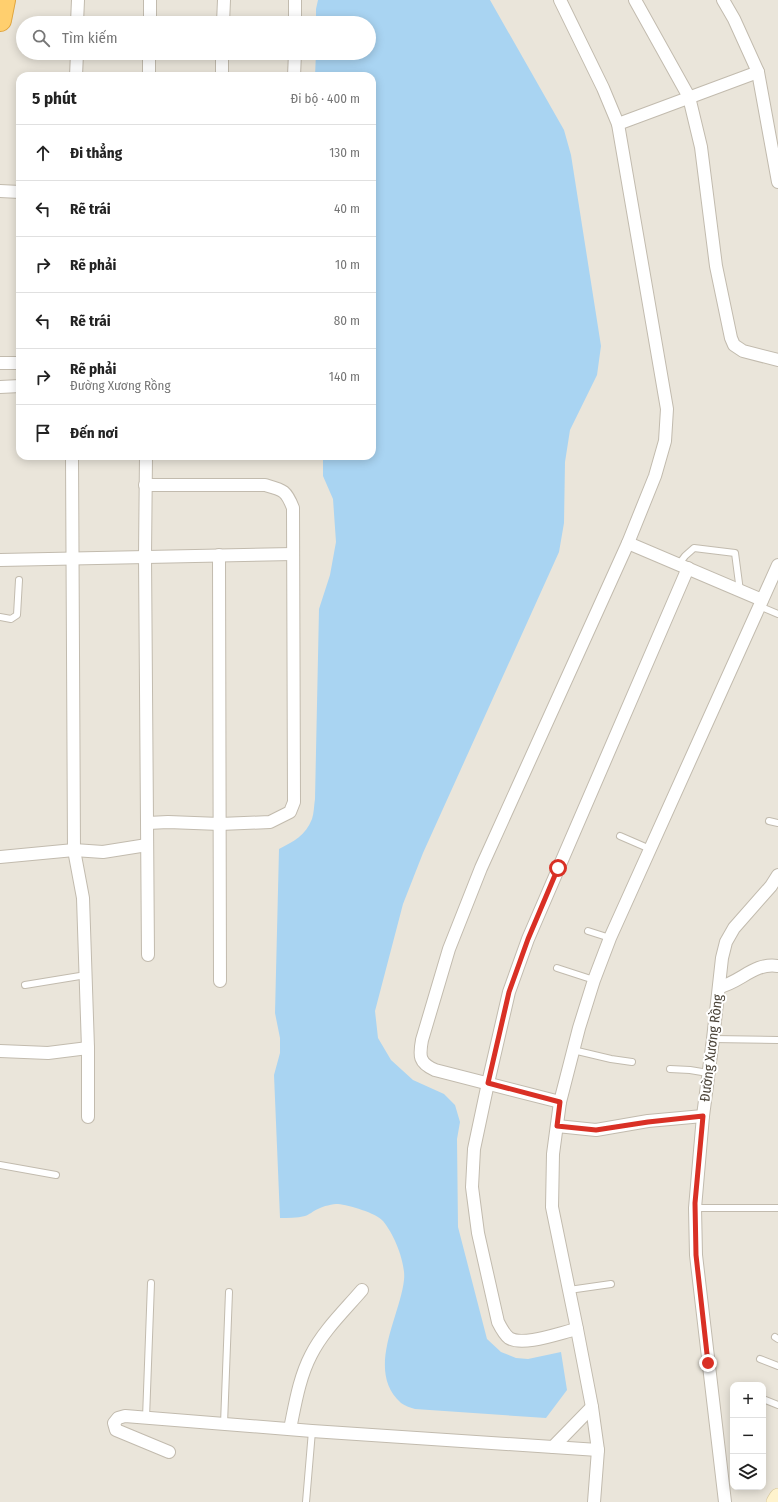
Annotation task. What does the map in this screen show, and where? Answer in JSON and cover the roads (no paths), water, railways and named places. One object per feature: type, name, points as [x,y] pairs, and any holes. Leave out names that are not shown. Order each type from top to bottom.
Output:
[{"type":"highway","points":[[0,20],[4,0]]},
{"type":"street","points":[[77,16],[78,0]]},
{"type":"street","points":[[150,0],[150,16]]},
{"type":"street","points":[[223,16],[224,0]]},
{"type":"street","points":[[295,0],[295,16]]},
{"type":"street","points":[[560,0],[603,88],[618,124],[667,409],[665,441],[654,476],[628,543],[481,868],[448,949],[422,1040],[420,1054],[427,1066],[435,1070],[560,1102]]},
{"type":"street","points":[[635,0],[689,97],[701,147],[716,266],[731,338],[734,345],[743,351],[778,360]]},
{"type":"street","points":[[723,0],[758,72],[778,182]]},
{"type":"street","points":[[76,72],[77,60]]},
{"type":"street","points":[[148,72],[149,60]]},
{"type":"street","points":[[222,60],[222,72]]},
{"type":"street","points":[[294,72],[295,60]]},
{"type":"street","points":[[618,124],[758,72]]},
{"type":"street","points":[[0,191],[16,192]]},
{"type":"street","points":[[0,363],[16,363]]},
{"type":"street","points":[[0,387],[16,386]]},
{"type":"street","points":[[72,460],[74,850],[83,898],[88,1048],[88,1117]]},
{"type":"street","points":[[146,460],[145,556],[148,955]]},
{"type":"street","points":[[145,485],[265,485],[279,489],[288,495],[293,508],[294,802],[290,812],[270,822],[220,824],[168,822],[148,823]]},
{"type":"street","points":[[628,543],[740,591],[760,603]]},
{"type":"street","points":[[0,560],[293,554]]},
{"type":"street","points":[[219,555],[220,982]]},
{"type":"street","points":[[594,1502],[598,1450],[592,1407],[552,1207],[553,1154],[560,1102],[573,1050],[594,980],[610,938],[778,565]]},
{"type":"street","points":[[577,1329],[530,1340],[518,1340],[510,1338],[498,1322],[478,1233],[472,1187],[474,1149],[509,992],[528,939],[683,566]]},
{"type":"street","points":[[0,857],[74,850],[103,852],[147,845]]},
{"type":"street","name":"Đường Xương Rồng","points":[[724,1502],[696,1255],[695,1208],[703,1116],[722,958],[731,932],[771,886],[778,875]]},
{"type":"street","points":[[718,987],[728,985],[754,969],[767,965],[778,966]]},
{"type":"street","points":[[0,1051],[48,1053],[88,1048]]},
{"type":"street","points":[[557,1126],[596,1130],[703,1116]]},
{"type":"street","points":[[290,1429],[301,1382],[310,1356],[320,1338],[362,1290]]},
{"type":"street","points":[[553,1447],[592,1407]]},
{"type":"street","points":[[169,1452],[116,1430],[114,1423],[118,1418],[125,1416],[312,1431],[598,1450]]},
{"type":"street","points":[[775,1502],[778,1496]]},
{"type":"lane","points":[[683,566],[685,556],[694,548],[735,553],[740,591]]},
{"type":"lane","points":[[0,617],[11,619],[17,615],[19,580]]},
{"type":"lane","points":[[760,603],[778,614]]},
{"type":"lane","points":[[769,821],[778,824]]},
{"type":"lane","points":[[620,836],[650,848]]},
{"type":"lane","points":[[588,931],[610,938]]},
{"type":"lane","points":[[557,968],[594,980]]},
{"type":"lane","points":[[25,985],[86,975]]},
{"type":"lane","points":[[713,1038],[778,1040]]},
{"type":"lane","points":[[573,1050],[632,1062]]},
{"type":"lane","points":[[670,1069],[708,1073]]},
{"type":"lane","points":[[0,1165],[56,1175]]},
{"type":"lane","points":[[695,1208],[778,1208]]},
{"type":"lane","points":[[146,1418],[151,1283]]},
{"type":"lane","points":[[568,1290],[611,1284]]},
{"type":"lane","points":[[224,1424],[229,1292]]},
{"type":"lane","points":[[760,1359],[778,1366]]},
{"type":"lane","points":[[766,1400],[778,1405]]},
{"type":"lane","points":[[306,1502],[312,1431]]},
{"type":"water","points":[[318,0],[490,0],[564,130],[571,155],[601,346],[597,375],[570,430],[565,462],[564,523],[559,552],[423,853],[403,904],[375,1011],[378,1038],[391,1060],[413,1080],[444,1094],[455,1105],[460,1122],[457,1139],[458,1227],[487,1339],[501,1352],[516,1358],[528,1359],[561,1352],[567,1390],[546,1418],[415,1409],[401,1403],[391,1390],[386,1375],[385,1360],[404,1280],[401,1257],[391,1233],[383,1221],[375,1215],[349,1206],[338,1204],[323,1207],[305,1216],[296,1218],[280,1218],[274,1075],[280,1053],[280,1038],[275,1013],[279,849],[303,834],[312,819],[314,809],[319,609],[330,575],[336,542],[333,499],[323,476],[323,460],[376,460],[376,72],[315,72],[316,60],[376,60],[376,16],[316,16]]}]
